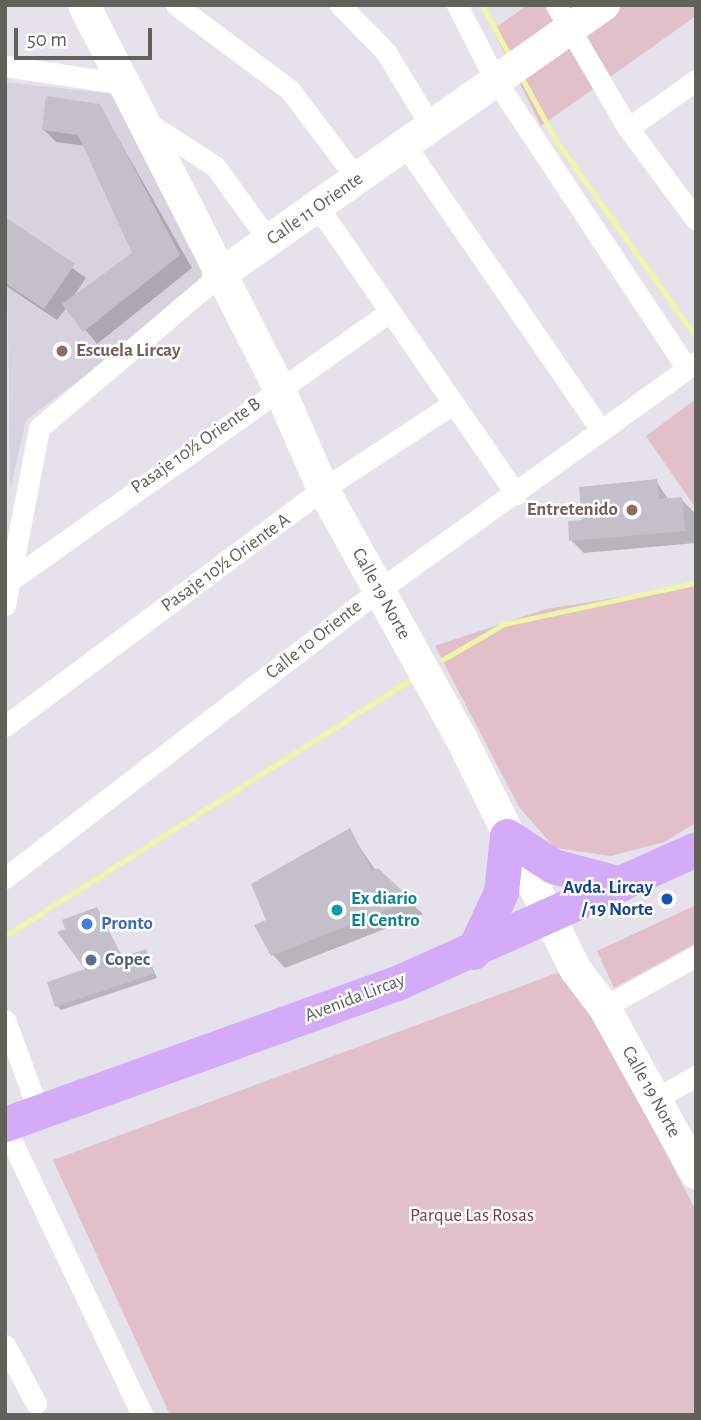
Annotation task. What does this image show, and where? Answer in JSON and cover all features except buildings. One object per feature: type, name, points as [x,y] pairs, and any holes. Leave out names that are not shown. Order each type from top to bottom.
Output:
[{"type":"main road","name":"Calle 19 Norte","points":[[84,5],[218,276],[279,388],[323,489],[379,590],[555,930],[604,1007],[696,1173]]},
{"type":"main road","name":"Calle 11 Oriente","points":[[218,276],[496,81],[563,17],[604,5]]},
{"type":"main road","points":[[473,952],[501,892],[507,836],[553,866],[621,884]]},
{"type":"main road","name":"Avenida Lircay","points":[[8,1138],[39,1112],[473,952],[555,930],[621,884],[696,849]]},
{"type":"main road","name":"Avenida Lircay","points":[[8,1138],[347,1027],[555,930],[696,874]]},
{"type":"street","points":[[176,5],[290,90],[357,179]]},
{"type":"street","points":[[340,5],[386,52],[430,125]]},
{"type":"street","points":[[457,5],[496,81],[691,365]]},
{"type":"street","points":[[563,17],[628,128],[695,217]]},
{"type":"street","points":[[5,66],[125,84]]},
{"type":"street","points":[[628,128],[696,80]]},
{"type":"street","points":[[143,120],[215,166],[269,241]]},
{"type":"street","points":[[405,145],[600,429]]},
{"type":"street","points":[[318,207],[386,314],[516,494]]},
{"type":"street","name":"Calle 11 Oriente","points":[[8,582],[39,428],[218,276]]},
{"type":"street","name":"Pasaje 10½ Oriente B","points":[[8,582],[386,314]]},
{"type":"street","name":"Calle 10 Oriente","points":[[5,878],[379,590],[516,494],[600,429],[691,365]]},
{"type":"street","name":"Pasaje 10½ Oriente A","points":[[5,726],[323,489],[451,405]]},
{"type":"street","points":[[5,604],[8,582]]},
{"type":"street","points":[[604,1007],[696,956]]},
{"type":"street","points":[[5,1020],[39,1112]]},
{"type":"street","points":[[655,1099],[696,1076]]},
{"type":"street","points":[[8,1138],[142,1415]]},
{"type":"street","points":[[8,1356],[36,1403]]},
{"type":"shaded area","name":"Escuela Lircay","points":[[5,82],[113,94],[210,282],[26,420],[10,491]]},
{"type":"green space","points":[[527,5],[696,5],[696,16],[541,126],[493,30]]},
{"type":"green space","points":[[696,399],[696,509],[646,436]]},
{"type":"green space","points":[[696,585],[696,823],[664,842],[611,856],[555,848],[519,807],[435,646],[546,609]]},
{"type":"green space","points":[[696,905],[696,943],[614,988],[597,951]]},
{"type":"green space","name":"Parque Las Rosas","points":[[557,973],[576,979],[696,1211],[696,1415],[170,1415],[53,1160]]},
{"type":"waterway","points":[[482,5],[508,53]]},
{"type":"waterway","points":[[524,82],[557,142],[696,337]]},
{"type":"waterway","points":[[442,660],[504,624],[696,583]]},
{"type":"waterway","points":[[5,936],[413,678]]},
{"type":"place","name":"Escuela Lircay","points":[[62,351]]},
{"type":"place","name":"Entretenido","points":[[632,510]]},
{"type":"place","name":"Avda. Lircay / 19 Norte","points":[[667,899]]},
{"type":"place","name":"Ex diario El Centro","points":[[337,910]]},
{"type":"place","name":"Pronto","points":[[87,924]]},
{"type":"place","name":"Copec","points":[[91,960]]}]
